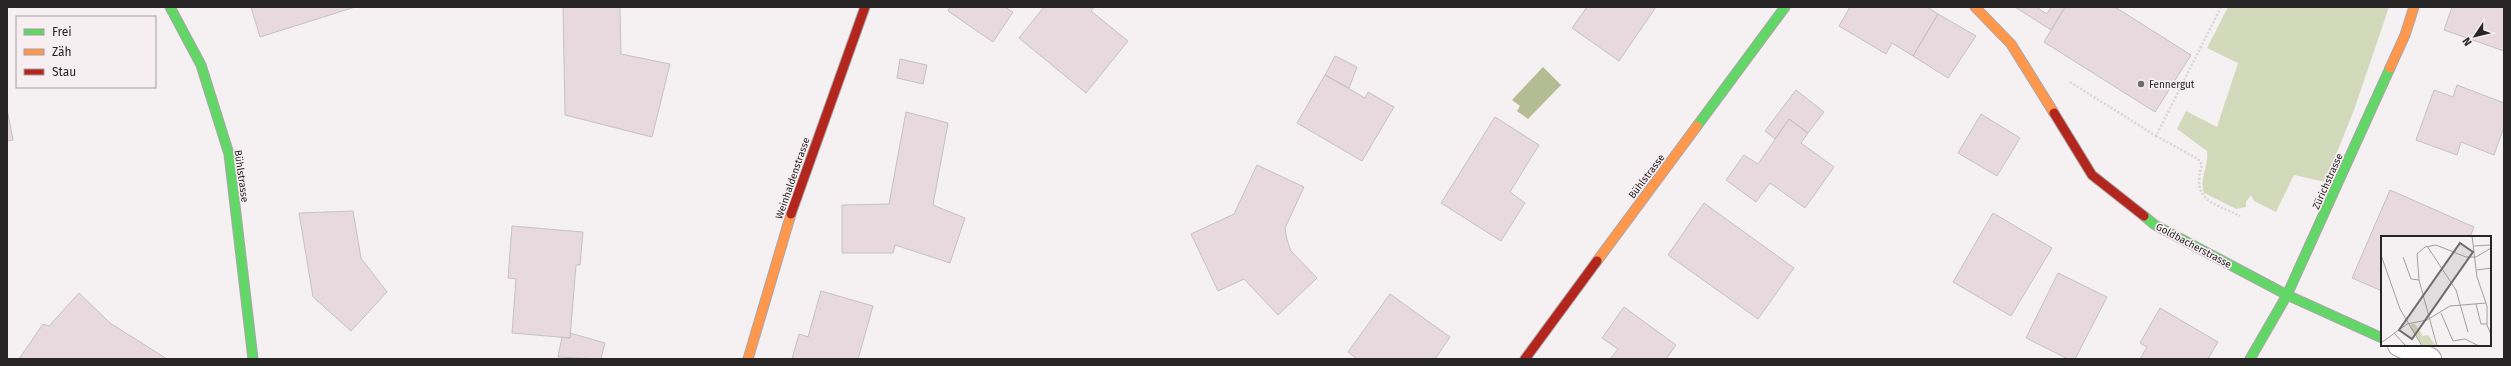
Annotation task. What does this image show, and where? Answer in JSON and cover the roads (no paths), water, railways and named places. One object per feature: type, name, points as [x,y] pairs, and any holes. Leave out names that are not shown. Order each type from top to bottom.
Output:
[{"type":"street","name":"Bühlstrasse","points":[[170,7],[201,65],[229,154],[253,359]]},
{"type":"street","name":"Weinhaldenstrasse","points":[[748,359],[797,193],[865,7]]},
{"type":"street","name":"Bühlstrasse","points":[[1525,359],[1785,7]]},
{"type":"street","name":"Goldbacherstrasse","points":[[1975,7],[2011,44],[2092,175],[2155,225],[2287,295],[2381,338]]},
{"type":"street","name":"Zürichstrasse","points":[[2250,359],[2287,295],[2405,35],[2414,7]]},
{"type":"street","points":[[2401,346],[2430,359]]},
{"type":"place","name":"Fennergut","points":[[2141,84]]}]
